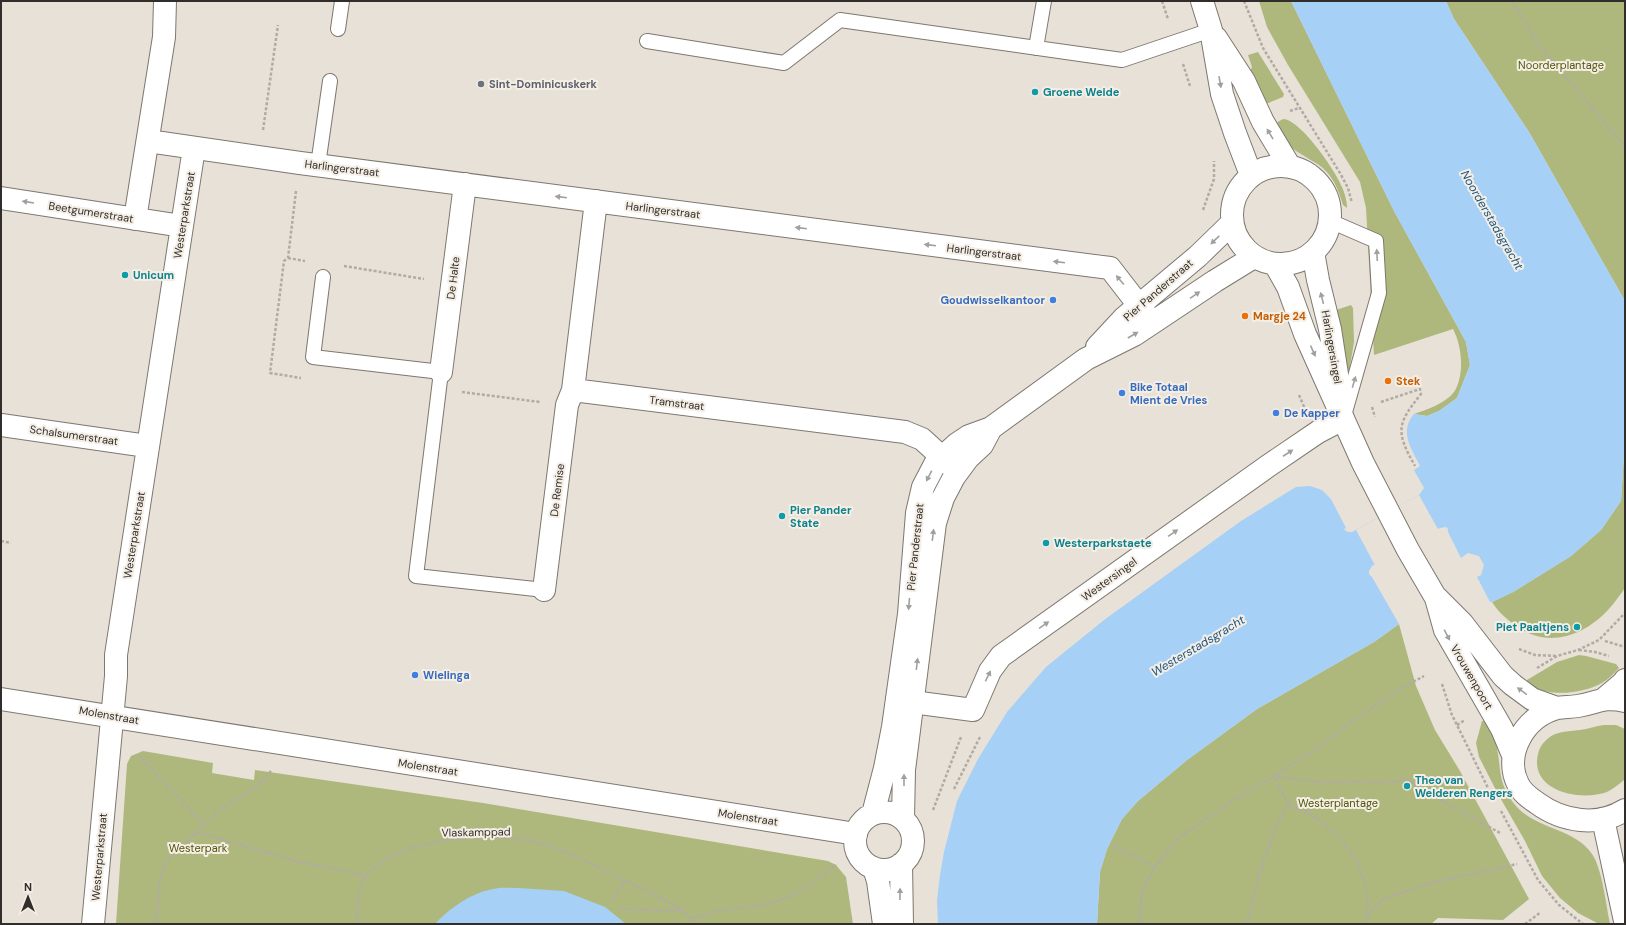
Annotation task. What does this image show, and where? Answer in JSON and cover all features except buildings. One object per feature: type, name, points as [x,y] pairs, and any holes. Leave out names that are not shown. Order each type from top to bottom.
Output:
[{"type":"street","points":[[135,219],[164,36],[165,1]]},
{"type":"street","points":[[1202,1],[1211,30],[1222,94],[1251,175]]},
{"type":"street","points":[[1211,30],[1244,81],[1263,122],[1290,167]]},
{"type":"street","name":"Harlingerstraat","points":[[148,141],[309,164],[1110,268],[1152,323]]},
{"type":"street","name":"Westerparkstraat","points":[[93,924],[110,748],[116,676],[116,655],[194,148]]},
{"type":"street","points":[[1270,167],[1290,167],[1310,175],[1318,182],[1328,201],[1330,221],[1324,238],[1307,257],[1291,264],[1268,263],[1254,257],[1244,248],[1236,236],[1231,214],[1235,196],[1251,175],[1270,167]]},
{"type":"street","name":"De Halte","points":[[440,381],[465,184]]},
{"type":"street","name":"Beetgumerstraat","points":[[1,198],[182,226]]},
{"type":"street","points":[[570,398],[596,201]]},
{"type":"street","name":"Pier Panderstraat","points":[[1086,359],[1124,318],[1198,256],[1232,223]]},
{"type":"street","name":"Harlingersingel","points":[[1313,252],[1330,329],[1343,419]]},
{"type":"street","name":"Pier Panderstraat","points":[[905,701],[909,614],[917,513],[923,487],[935,464],[950,464],[957,444],[969,436],[991,428],[1086,359],[1134,334],[1214,281],[1254,257]]},
{"type":"street","name":"Harlingersingel","points":[[1275,264],[1288,287],[1305,334],[1363,463],[1408,550]]},
{"type":"street","name":"Tramstraat","points":[[570,398],[905,432],[922,439],[950,464]]},
{"type":"street","name":"De Remise","points":[[544,590],[570,398]]},
{"type":"street","name":"Westersingel","points":[[973,710],[990,671],[1001,656],[1268,466],[1318,432],[1343,419]]},
{"type":"street","name":"Schalsumerstraat","points":[[1,425],[147,446]]},
{"type":"street","name":"Vrouwenpoort","points":[[1408,550],[1436,598],[1462,623],[1503,676],[1532,699],[1557,708]]},
{"type":"street","name":"Vrouwenpoort","points":[[1436,598],[1444,630],[1502,729],[1513,755]]},
{"type":"street","points":[[1625,680],[1615,700],[1557,708],[1544,714],[1526,728],[1520,737],[1513,755],[1514,772],[1518,785],[1527,797],[1540,806],[1565,818],[1581,821],[1603,819],[1625,810]]},
{"type":"street","name":"Molenstraat","points":[[1,699],[856,834]]},
{"type":"street","points":[[905,701],[973,710]]},
{"type":"street","points":[[873,814],[905,701]]},
{"type":"street","points":[[905,701],[904,770],[911,851],[901,864],[892,868],[883,869],[874,868],[865,862],[858,854],[855,844],[856,834],[859,825],[865,818],[873,814],[884,812],[894,813],[908,826]]},
{"type":"street","points":[[1603,819],[1624,911]]},
{"type":"street","points":[[901,864],[902,924]]},
{"type":"street","points":[[874,868],[878,880],[884,924]]},
{"type":"lane","points":[[338,29],[342,1]]},
{"type":"lane","points":[[1036,48],[1044,1]]},
{"type":"lane","points":[[647,41],[784,63],[840,20],[1122,60],[1211,30]]},
{"type":"lane","points":[[309,164],[330,81]]},
{"type":"lane","points":[[1330,221],[1376,242],[1379,293],[1343,419]]},
{"type":"lane","points":[[323,277],[313,357],[440,381],[416,576],[544,590]]},
{"type":"path","points":[[1162,1],[1192,90]]},
{"type":"path","points":[[1244,1],[1263,48],[1348,188],[1352,206],[1354,232]]},
{"type":"path","points":[[1512,1],[1538,44],[1625,147]]},
{"type":"path","points":[[259,157],[278,25]]},
{"type":"path","points":[[1203,211],[1214,179],[1212,156]]},
{"type":"path","points":[[304,379],[270,373],[284,261],[288,258],[309,164]]},
{"type":"path","points":[[288,258],[310,261]]},
{"type":"path","points":[[339,266],[452,282]]},
{"type":"path","points":[[440,381],[570,398]]},
{"type":"path","points":[[1381,402],[1420,389],[1421,394],[1404,420],[1401,431],[1404,446],[1415,466]]},
{"type":"path","points":[[1,541],[11,543]]},
{"type":"path","points":[[1557,656],[1578,650],[1599,640],[1625,613]]},
{"type":"path","points":[[1605,641],[1625,647]]},
{"type":"path","points":[[1578,650],[1610,656]]},
{"type":"path","points":[[1141,924],[1142,892],[1155,867],[1177,839],[1226,805],[1316,749],[1360,715],[1400,689],[1424,676]]},
{"type":"path","points":[[908,826],[929,821],[959,741],[973,710]]},
{"type":"path","points":[[1457,725],[1491,793]]},
{"type":"path","points":[[954,789],[981,736]]},
{"type":"path","points":[[156,924],[160,880],[166,862],[218,811],[258,785],[273,769],[280,743]]},
{"type":"path","points":[[110,748],[134,751],[204,824]]},
{"type":"path","points":[[1274,776],[1289,802],[1313,816],[1335,833],[1357,860],[1367,889],[1368,915],[1365,924]]},
{"type":"path","points":[[1274,776],[1317,782],[1396,782],[1402,779],[1408,779],[1418,788],[1500,833]]},
{"type":"path","points":[[1247,924],[1259,875],[1274,830],[1289,802]]},
{"type":"path","points":[[1499,808],[1538,880],[1559,905],[1583,924]]},
{"type":"path","points":[[197,832],[298,862],[347,871],[366,877]]},
{"type":"path","name":"Vlaskamppad","points":[[358,924],[356,913],[361,886],[366,877],[379,864],[394,855],[436,841],[475,838],[511,838],[546,844],[652,894],[681,911],[693,919],[697,924]]},
{"type":"path","points":[[1113,845],[1155,867]]},
{"type":"path","points":[[1368,915],[1384,899],[1429,883],[1516,864]]},
{"type":"path","points":[[693,919],[713,912],[771,903],[803,890],[836,866]]},
{"type":"path","points":[[611,902],[624,880]]},
{"type":"path","points":[[620,908],[681,911]]},
{"type":"path","points":[[1525,924],[1541,912]]},
{"type":"green space","points":[[1259,1],[1291,1],[1394,211],[1466,342],[1470,365],[1457,398],[1439,411],[1427,416],[1414,414],[1441,403],[1454,392],[1460,377],[1461,360],[1453,329],[1374,355],[1366,208],[1360,182],[1288,65],[1267,27]]},
{"type":"green space","name":"Noorderplantage","points":[[1446,1],[1625,1],[1625,301],[1529,132],[1454,19]]},
{"type":"green space","points":[[1258,52],[1284,94],[1283,97],[1266,104],[1249,73],[1252,67],[1248,55]]},
{"type":"green space","points":[[1283,119],[1290,121],[1299,127],[1325,158],[1342,187],[1346,198],[1347,208],[1343,205],[1333,180],[1325,170],[1287,144],[1279,132],[1276,123]]},
{"type":"green space","points":[[1351,305],[1353,308],[1354,342],[1349,372],[1344,357],[1336,310]]},
{"type":"green space","points":[[1625,439],[1625,587],[1623,591],[1610,608],[1598,619],[1577,633],[1552,638],[1540,637],[1528,633],[1506,618],[1492,602],[1513,592],[1571,556],[1601,530],[1621,501]]},
{"type":"green space","name":"Westerplantage","points":[[1399,624],[1416,686],[1435,730],[1460,771],[1529,899],[1503,920],[1438,918],[1431,924],[1097,924],[1100,872],[1107,849],[1122,819],[1138,801],[1187,760],[1257,709],[1374,642]]},
{"type":"green space","points":[[1579,655],[1616,664],[1619,668],[1602,683],[1585,690],[1575,692],[1564,693],[1544,691],[1527,683],[1527,680],[1557,662]]},
{"type":"green space","points":[[1482,721],[1486,721],[1494,737],[1501,778],[1512,801],[1521,811],[1532,818],[1578,840],[1587,848],[1595,859],[1602,882],[1610,924],[1599,924],[1578,913],[1560,898],[1542,876],[1525,841],[1479,757],[1476,743]]},
{"type":"green space","points":[[1604,725],[1616,725],[1625,729],[1624,780],[1607,792],[1596,795],[1584,795],[1559,791],[1549,785],[1541,777],[1537,767],[1538,754],[1542,745],[1548,738],[1566,731],[1583,730]]},
{"type":"green space","name":"Westerpark","points":[[143,751],[213,763],[212,773],[254,780],[255,770],[483,803],[828,861],[836,865],[846,877],[853,924],[116,924],[127,764],[131,756]]},
{"type":"water","points":[[1291,1],[1446,1],[1454,19],[1529,132],[1625,301],[1625,439],[1621,501],[1601,530],[1571,556],[1513,592],[1492,602],[1490,602],[1477,577],[1481,575],[1484,565],[1479,556],[1468,553],[1461,558],[1446,527],[1440,528],[1372,566],[1369,574],[1399,624],[1374,642],[1257,709],[1187,760],[1138,801],[1122,819],[1107,849],[1100,872],[1097,924],[938,924],[937,900],[940,875],[944,852],[957,801],[978,759],[1007,712],[1046,667],[1104,620],[1241,521],[1296,487],[1310,486],[1322,490],[1331,499],[1346,528],[1344,529],[1351,532],[1419,495],[1424,488],[1414,470],[1420,466],[1408,440],[1407,427],[1414,414],[1427,416],[1439,411],[1457,398],[1470,365],[1466,342],[1394,211]]},
{"type":"water","points":[[496,888],[564,891],[605,907],[626,924],[435,924],[447,912],[461,902],[477,894]]},
{"type":"pier","points":[[1419,495],[1439,531],[1376,567],[1356,530]]},
{"type":"place","name":"Sint-Dominicuskerk","points":[[481,84]]},
{"type":"place","name":"Groene Weide","points":[[1035,92]]},
{"type":"place","name":"Unicum","points":[[125,275]]},
{"type":"place","name":"Goudwisselkantoor","points":[[1053,300]]},
{"type":"place","name":"Margje 24","points":[[1245,316]]},
{"type":"place","name":"Stek","points":[[1388,381]]},
{"type":"place","name":"Bike Totaal Mient de Vries","points":[[1122,393]]},
{"type":"place","name":"De Kapper","points":[[1276,413]]},
{"type":"place","name":"Pier Pander State","points":[[782,516]]},
{"type":"place","name":"Westerparkstaete","points":[[1046,543]]},
{"type":"place","name":"Piet Paaltjens","points":[[1577,627]]},
{"type":"place","name":"Wielinga","points":[[415,675]]},
{"type":"place","name":"Theo van Welderen Rengers","points":[[1407,786]]},
{"type":"water label","name":"Noorderstadsgracht","points":[[1492,220]]},
{"type":"water label","name":"Westerstadsgracht","points":[[1198,646]]}]
